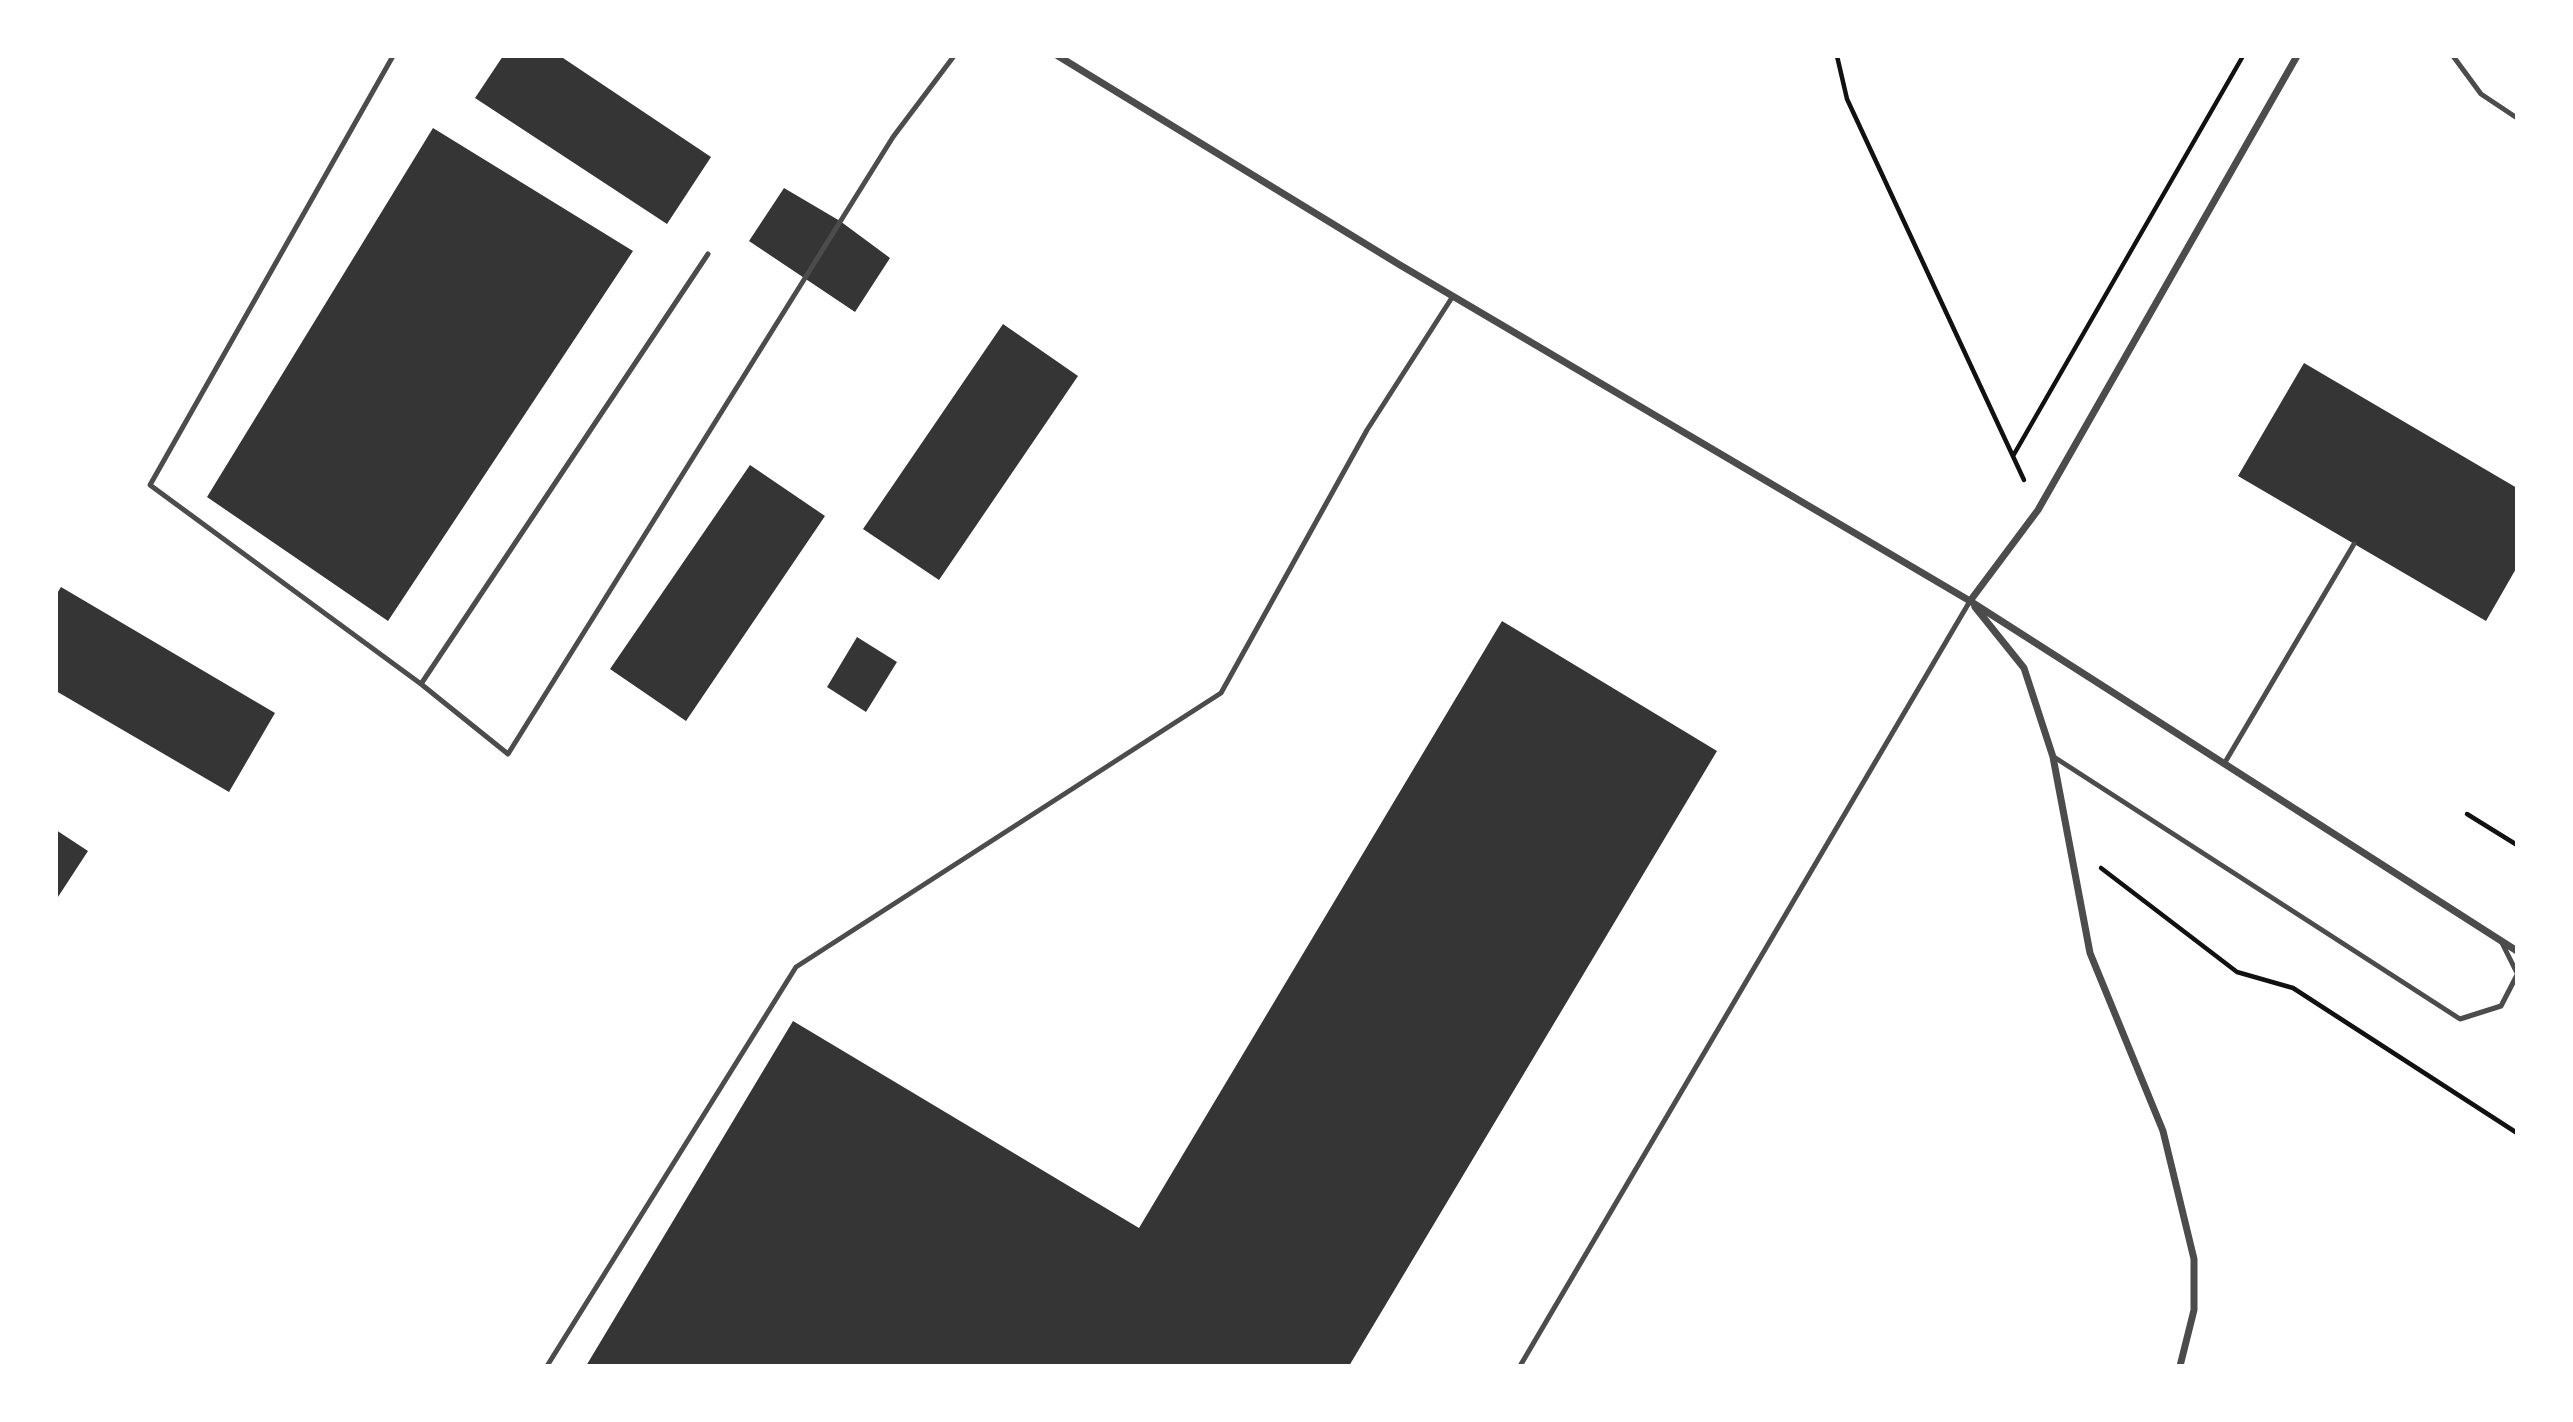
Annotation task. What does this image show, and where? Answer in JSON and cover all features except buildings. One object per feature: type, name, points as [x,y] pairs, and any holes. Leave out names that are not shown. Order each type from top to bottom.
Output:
[{"type":"street","points":[[1058,56],[1453,296],[1970,601],[2517,951]]},
{"type":"street","points":[[1970,601],[2038,510],[2297,56]]},
{"type":"street","points":[[1970,601],[2024,668],[2053,757],[2090,953],[2163,1131],[2194,1259],[2194,1310],[2180,1366]]},
{"type":"lane","points":[[393,56],[150,485],[421,684],[508,754],[880,158],[954,56]]},
{"type":"lane","points":[[2453,56],[2481,94],[2517,118]]},
{"type":"lane","points":[[421,684],[708,254]]},
{"type":"lane","points":[[547,1366],[796,967],[1221,693],[1367,430],[1453,296]]},
{"type":"lane","points":[[2224,764],[2354,544]]},
{"type":"lane","points":[[1520,1366],[1970,601]]},
{"type":"lane","points":[[2053,757],[2460,1018],[2501,1006],[2517,974],[2501,941]]},
{"type":"path","points":[[1837,56],[1847,99],[2038,510]]},
{"type":"path","points":[[2013,456],[2243,56]]},
{"type":"path","points":[[2468,814],[2517,845]]},
{"type":"path","points":[[2068,843],[2237,972],[2293,988],[2517,1133]]}]
